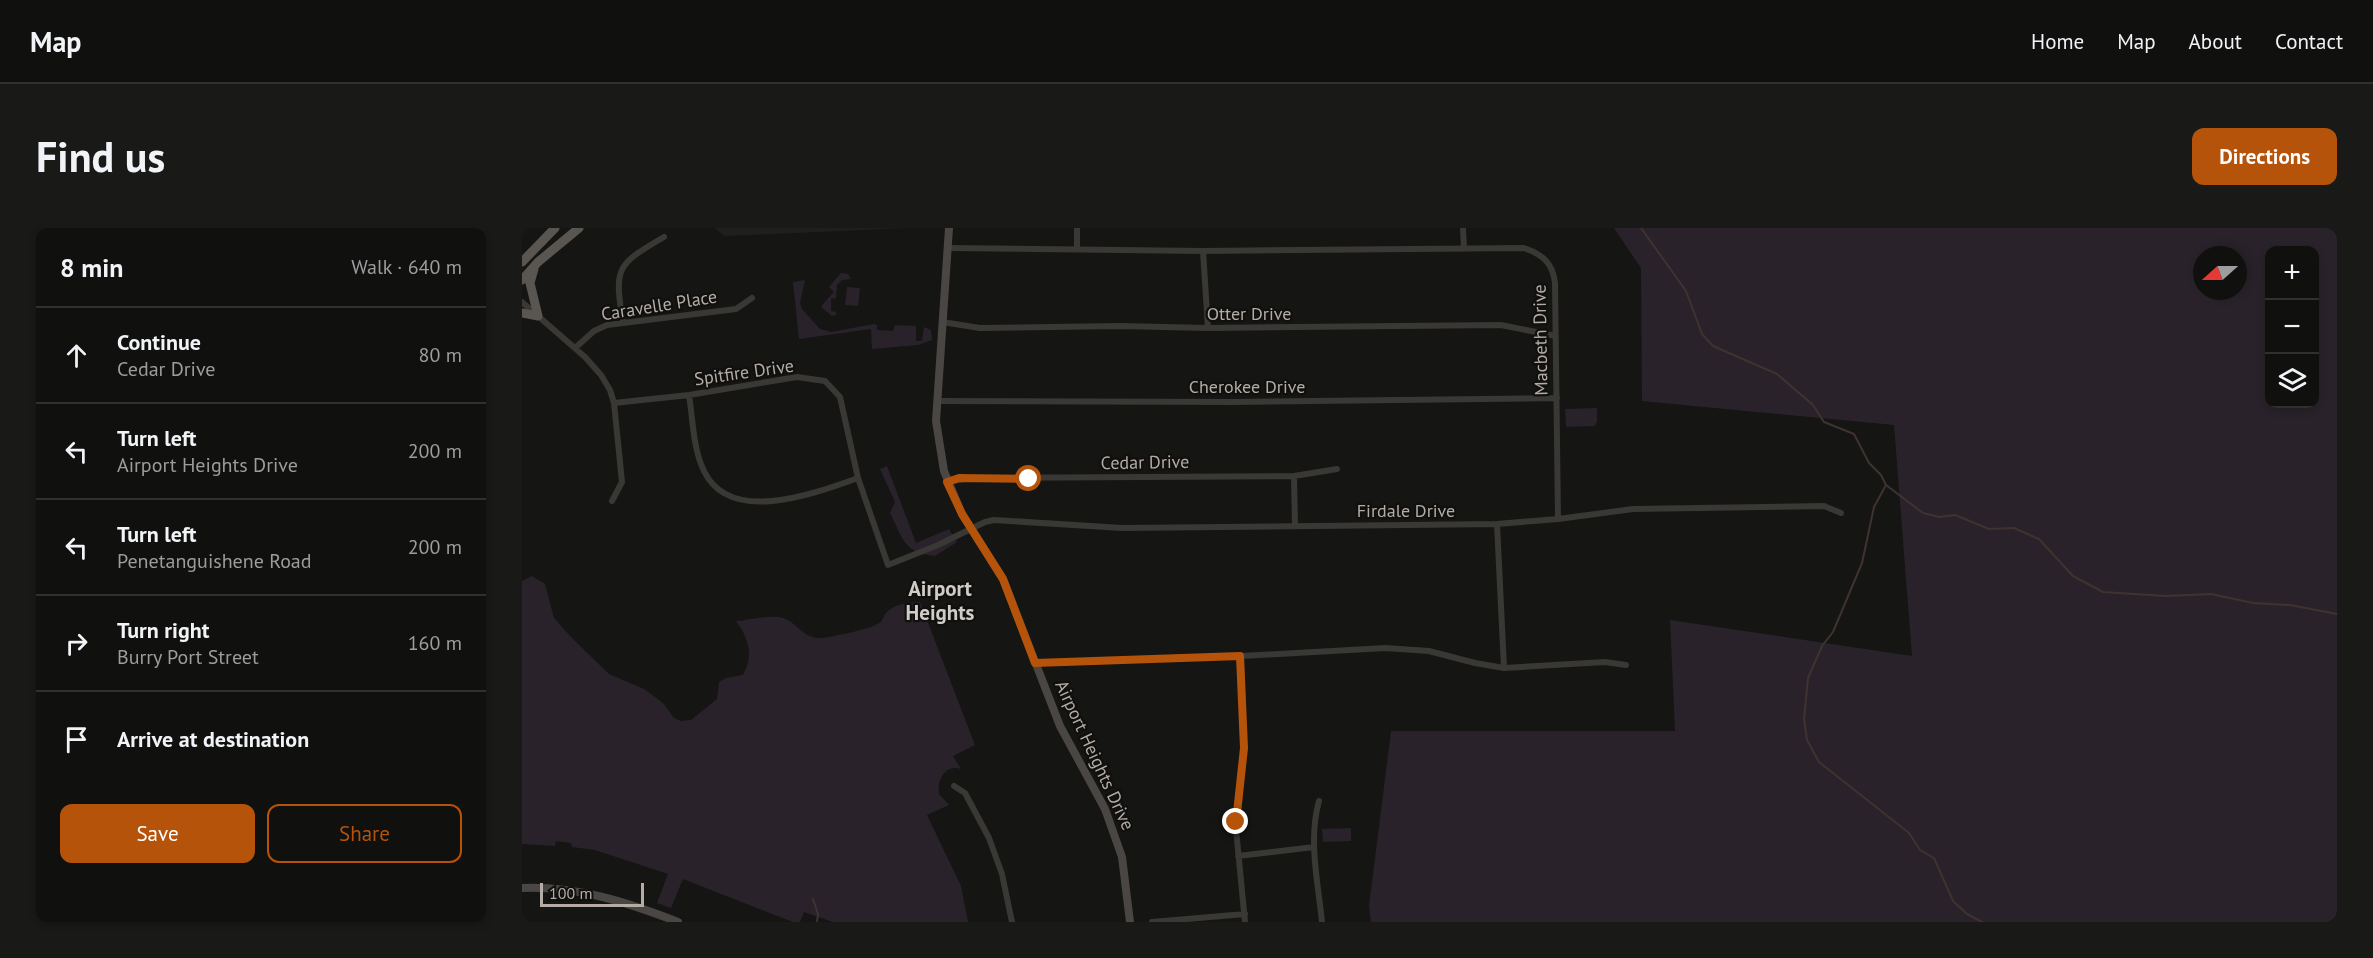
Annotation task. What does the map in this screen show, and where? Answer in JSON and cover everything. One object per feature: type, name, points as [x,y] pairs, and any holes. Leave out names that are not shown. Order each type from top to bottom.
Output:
[{"type":"main road","points":[[522,262],[555,228]]},
{"type":"main road","points":[[522,280],[538,262],[579,228]]},
{"type":"main road","points":[[522,253],[542,240]]},
{"type":"main road","points":[[522,313],[538,316],[530,276],[538,262]]},
{"type":"street","name":"Airport Heights Drive","points":[[949,228],[937,400],[937,436],[947,482],[971,529],[1003,579],[1059,726],[1105,809],[1123,864],[1130,922]]},
{"type":"street","points":[[1077,228],[1077,249]]},
{"type":"street","points":[[1463,228],[1464,249]]},
{"type":"street","points":[[623,323],[618,285],[619,274],[626,261],[664,237]]},
{"type":"street","name":"Macbeth Drive","points":[[948,248],[1203,251],[1524,248],[1535,251],[1550,264],[1554,273],[1558,519]]},
{"type":"street","points":[[1203,251],[1208,328]]},
{"type":"street","name":"Caravelle Place","points":[[574,348],[598,328],[736,309],[752,298]]},
{"type":"street","points":[[522,302],[602,375],[610,390],[614,403],[622,482],[612,501]]},
{"type":"street","name":"Otter Drive","points":[[942,322],[980,328],[1501,325],[1556,336]]},
{"type":"street","name":"Spitfire Drive","points":[[614,403],[689,395],[797,377],[825,381],[840,397],[858,478],[888,565]]},
{"type":"street","points":[[689,395],[697,452],[702,467],[711,483],[728,497],[741,501],[767,501],[815,493],[858,478]]},
{"type":"street","name":"Cherokee Drive","points":[[937,400],[1234,402],[1557,398]]},
{"type":"street","name":"Cedar Drive","points":[[947,482],[969,478],[1294,476],[1337,469]]},
{"type":"street","points":[[1294,476],[1295,525]]},
{"type":"street","name":"Firdale Drive","points":[[888,565],[985,522],[1002,520],[1122,528],[1497,524],[1633,509],[1824,506],[1840,513]]},
{"type":"street","points":[[1497,524],[1504,668]]},
{"type":"street","points":[[1035,663],[1240,656],[1384,648],[1414,649],[1504,668],[1605,662],[1626,665]]},
{"type":"street","points":[[1240,656],[1244,748],[1236,822],[1245,922]]},
{"type":"street","points":[[954,786],[965,794],[989,838],[1002,874],[1012,922]]},
{"type":"street","points":[[1319,801],[1314,818],[1314,847],[1322,922]]},
{"type":"street","points":[[1238,856],[1314,847]]},
{"type":"street","points":[[522,888],[566,890],[591,894],[624,902],[678,922]]},
{"type":"street","points":[[1152,922],[1245,914]]},
{"type":"shaded area","points":[[714,228],[908,228],[725,236]]},
{"type":"shaded area","points":[[1614,228],[2337,228],[2337,922],[1371,922],[1369,906],[1391,731],[1675,731],[1670,620],[1912,656],[1894,425],[1642,401],[1641,268]]},
{"type":"shaded area","points":[[841,273],[848,274],[851,279],[842,280],[837,285],[836,298],[831,299],[831,311],[836,312],[836,315],[832,316],[822,308],[822,305],[834,292],[829,287]]},
{"type":"shaded area","points":[[805,280],[800,303],[802,309],[820,329],[831,332],[874,324],[877,325],[877,330],[893,331],[895,325],[916,326],[916,341],[922,341],[924,327],[931,330],[932,340],[918,345],[872,349],[871,329],[799,339],[793,282]]},
{"type":"shaded area","points":[[847,287],[860,288],[858,306],[845,305]]},
{"type":"shaded area","points":[[1597,408],[1595,426],[1566,427],[1565,409]]},
{"type":"shaded area","points":[[887,466],[916,543],[949,529],[957,542],[935,556],[916,552],[905,543],[890,513],[895,502],[880,469]]},
{"type":"shaded area","points":[[532,576],[545,584],[554,618],[609,674],[644,689],[663,703],[674,718],[681,721],[691,720],[717,699],[719,682],[726,678],[743,675],[748,661],[749,647],[736,621],[778,617],[788,620],[805,634],[823,638],[870,627],[881,622],[893,607],[920,602],[975,745],[953,756],[961,769],[946,771],[939,783],[939,794],[949,805],[927,815],[961,886],[968,922],[833,922],[804,912],[800,922],[793,922],[683,879],[671,908],[657,903],[668,874],[595,850],[572,847],[571,843],[556,841],[555,846],[522,844],[522,581]]},
{"type":"shaded area","points":[[1351,828],[1351,841],[1323,842],[1322,829]]},
{"type":"waterway","points":[[1641,228],[1686,291],[1702,334],[1713,346],[1777,374],[1813,405],[1824,422],[1854,434],[1869,463],[1881,475],[1886,485],[1923,513],[1939,517],[1955,515],[1989,529],[2014,528],[2039,539],[2073,576],[2103,592],[2166,596],[2211,594],[2253,603],[2290,605],[2337,614]]},
{"type":"waterway","points":[[1886,485],[1874,507],[1862,563],[1833,632],[1822,646],[1808,678],[1804,719],[1807,740],[1819,762],[1909,833],[1920,850],[1934,858],[1953,901],[1967,914],[1982,922]]},
{"type":"waterway","points":[[813,899],[818,914],[817,922]]},
{"type":"district","name":"Airport Heights","points":[[940,600]]},
{"type":"route","points":[[1029,479],[959,478],[947,482],[962,514],[1003,579],[1035,663],[1240,656],[1244,748],[1236,822]]}]
